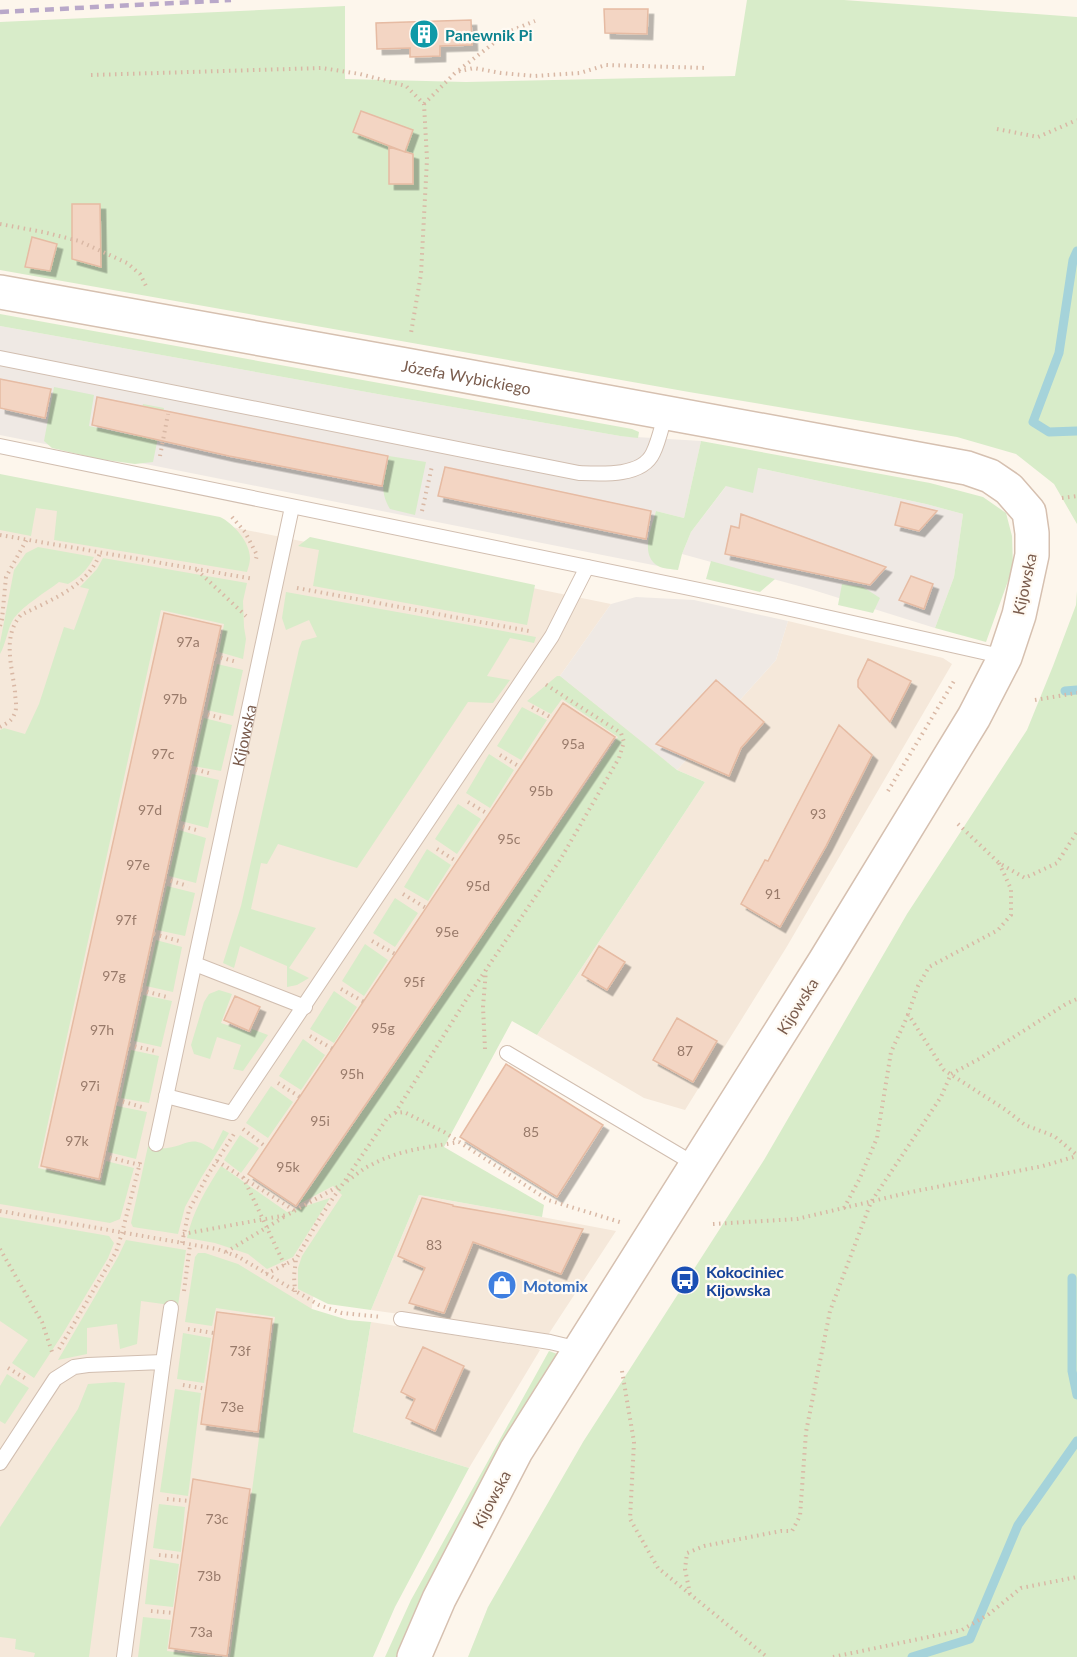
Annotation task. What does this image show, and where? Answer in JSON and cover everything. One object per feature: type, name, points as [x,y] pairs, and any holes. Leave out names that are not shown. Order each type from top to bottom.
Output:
[{"type":"street","name":"Józefa Wybickiego","points":[[0,292],[406,364],[934,462]]},
{"type":"street","name":"Kijowska","points":[[414,1657],[439,1599],[516,1451],[825,961],[968,728],[1005,657],[1019,615],[1032,555],[1029,512],[1009,489],[990,476],[967,468],[934,462]]},
{"type":"lane","points":[[0,358],[579,472],[601,474],[625,472],[642,465],[653,455],[666,412]]},
{"type":"lane","points":[[0,446],[788,608],[1005,657]]},
{"type":"lane","name":"Kijowska","points":[[156,1144],[292,507]]},
{"type":"lane","points":[[166,1096],[232,1113],[552,636],[587,567]]},
{"type":"lane","points":[[195,964],[304,1007]]},
{"type":"lane","points":[[507,1053],[696,1165]]},
{"type":"lane","points":[[124,1657],[171,1308]]},
{"type":"lane","points":[[400,1319],[550,1342],[581,1349]]},
{"type":"lane","points":[[0,1464],[56,1378],[63,1373],[74,1367],[88,1365],[163,1362]]},
{"type":"path","points":[[424,104],[456,72],[508,32],[535,21]]},
{"type":"path","points":[[456,72],[474,68],[534,76],[580,73],[606,65],[708,68]]},
{"type":"path","points":[[91,75],[322,68],[360,74],[406,86],[424,104],[427,159],[421,274],[406,364]]},
{"type":"path","points":[[997,129],[1038,136],[1077,120]]},
{"type":"path","points":[[0,224],[79,241],[127,264],[140,273],[146,285],[146,318]]},
{"type":"path","points":[[156,478],[172,392]]},
{"type":"path","points":[[417,532],[436,444]]},
{"type":"path","points":[[1062,498],[1077,496]]},
{"type":"path","points":[[0,626],[6,577],[27,539]]},
{"type":"path","points":[[0,727],[14,716],[16,705],[9,642],[13,624],[21,615],[80,583],[96,564],[100,552]]},
{"type":"path","points":[[197,570],[246,617]]},
{"type":"path","points":[[215,656],[237,662]]},
{"type":"path","points":[[395,1113],[486,970],[560,860],[619,758],[624,742],[621,733],[543,682]]},
{"type":"path","points":[[1035,700],[1077,693]]},
{"type":"path","points":[[531,707],[552,718]]},
{"type":"path","points":[[202,713],[236,722]]},
{"type":"path","points":[[500,755],[520,767]]},
{"type":"path","points":[[190,768],[212,774]]},
{"type":"path","points":[[458,796],[488,814]]},
{"type":"path","points":[[958,824],[999,863],[1025,878],[1057,863],[1077,832]]},
{"type":"path","points":[[177,825],[200,831]]},
{"type":"path","points":[[437,849],[456,861]]},
{"type":"path","points":[[844,1208],[877,1138],[891,1052],[918,986],[929,967],[998,930],[1011,915],[1011,889],[999,863]]},
{"type":"path","points":[[165,879],[188,886]]},
{"type":"path","points":[[396,890],[426,908]]},
{"type":"path","points":[[154,934],[188,944]]},
{"type":"path","points":[[364,937],[395,954]]},
{"type":"path","points":[[486,970],[483,1007],[486,1054]]},
{"type":"path","points":[[333,985],[364,1002]]},
{"type":"path","points":[[141,990],[176,999]]},
{"type":"path","points":[[690,1594],[685,1569],[687,1553],[704,1546],[781,1531],[792,1531],[800,1516],[806,1432],[830,1311],[871,1202],[941,1097],[951,1074],[1077,999]]},
{"type":"path","points":[[908,1014],[944,1070],[1006,1110],[1024,1125],[1054,1136],[1077,1156]]},
{"type":"path","points":[[302,1031],[333,1049]]},
{"type":"path","points":[[129,1045],[164,1054]]},
{"type":"path","points":[[271,1077],[300,1097]]},
{"type":"path","points":[[117,1100],[143,1107]]},
{"type":"path","points":[[295,1292],[296,1259],[321,1216],[388,1117],[395,1113],[404,1112],[444,1132],[548,1200],[627,1224]]},
{"type":"path","points":[[239,1126],[266,1147]]},
{"type":"path","points":[[225,1252],[343,1184],[369,1165],[419,1148],[459,1142]]},
{"type":"path","points":[[104,1156],[140,1165]]},
{"type":"path","points":[[713,1224],[797,1219],[1043,1166],[1077,1156]]},
{"type":"path","points":[[217,1161],[295,1211]]},
{"type":"path","points":[[243,1177],[285,1266]]},
{"type":"path","points":[[0,1211],[225,1252],[237,1256],[319,1305],[342,1313],[400,1319]]},
{"type":"path","points":[[183,1234],[287,1215]]},
{"type":"path","points":[[0,1249],[42,1322],[54,1357]]},
{"type":"path","points":[[266,1274],[296,1259]]},
{"type":"path","points":[[180,1328],[214,1333]]},
{"type":"path","points":[[8,1368],[36,1385]]},
{"type":"path","points":[[622,1371],[634,1442],[630,1519],[658,1568],[766,1657]]},
{"type":"path","points":[[172,1384],[206,1389]]},
{"type":"path","points":[[157,1498],[190,1502]]},
{"type":"path","points":[[149,1553],[182,1557]]},
{"type":"path","points":[[833,1657],[962,1630],[989,1614],[1022,1588],[1077,1577]]},
{"type":"path","points":[[141,1610],[174,1613]]},
{"type":"shaded area","points":[[0,326],[620,436],[701,441],[684,518],[656,511],[650,557],[658,566],[0,435]]},
{"type":"shaded area","points":[[758,468],[963,514],[954,577],[935,628],[810,589],[682,554],[691,532],[727,485]]},
{"type":"shaded area","points":[[0,480],[611,604],[560,676],[667,761],[315,1284],[265,1657],[0,1657]]},
{"type":"shaded area","points":[[636,597],[694,600],[788,621],[776,660],[677,770],[560,676],[611,604]]},
{"type":"shaded area","points":[[788,621],[943,658],[952,664],[786,948],[685,1110],[644,1098],[537,1035],[705,782],[677,770],[776,660]]},
{"type":"shaded area","points":[[419,1195],[616,1231],[548,1335],[371,1310]]},
{"type":"shaded area","points":[[371,1322],[540,1350],[469,1468],[353,1432]]},
{"type":"green space","points":[[747,0],[844,0],[1077,17],[1077,524],[1054,484],[1016,454],[957,437],[0,270],[0,22],[345,6],[345,79],[466,82],[735,76]]},
{"type":"green space","points":[[0,314],[632,429],[639,432],[638,438],[0,326]]},
{"type":"green space","points":[[54,387],[94,395],[89,426],[136,436],[143,404],[164,408],[153,462],[135,464],[99,459],[52,448],[44,441]]},
{"type":"green space","points":[[701,441],[930,483],[983,497],[1006,513],[1012,536],[1013,567],[986,642],[935,628],[954,577],[963,514],[926,504],[758,468],[753,493],[726,486],[691,532],[678,570],[658,566],[652,561],[648,548],[656,511],[684,518]]},
{"type":"green space","points":[[389,456],[426,462],[415,515],[390,509],[386,502],[383,489]]},
{"type":"green space","points":[[0,474],[220,517],[235,528],[247,546],[250,558],[247,572],[54,540],[57,511],[36,508],[31,536],[0,530]]},
{"type":"green space","points":[[310,537],[535,585],[527,625],[313,586],[319,550],[298,546]]},
{"type":"green space","points":[[38,547],[94,557],[76,579],[68,584],[59,582],[18,613],[12,621],[0,654],[0,643],[14,570],[26,553]]},
{"type":"green space","points":[[103,558],[247,583],[243,601],[246,639],[243,659],[219,652],[224,624],[161,610],[38,1168],[101,1182],[106,1161],[134,1168],[120,1219],[110,1223],[0,1204],[0,730],[4,728],[25,734],[39,704],[64,627],[74,630],[89,589],[80,587],[97,569]]},
{"type":"green space","points":[[711,561],[775,579],[760,592],[706,579]]},
{"type":"green space","points":[[842,584],[863,587],[880,598],[873,613],[838,605]]},
{"type":"green space","points":[[1077,591],[1077,1657],[468,1657],[488,1607],[583,1442],[764,1160],[907,914],[1027,730],[1076,605]]},
{"type":"green space","points":[[286,592],[536,637],[534,643],[510,638],[487,676],[510,680],[493,703],[468,702],[357,868],[278,844],[267,864],[261,863],[251,909],[316,928],[289,968],[309,978],[297,985],[287,987],[287,966],[240,946],[234,968],[223,963],[241,906],[299,649],[302,641],[317,637],[309,620],[286,630],[282,618]]},
{"type":"green space","points":[[217,664],[243,670],[233,716],[207,710]]},
{"type":"green space","points":[[557,676],[560,676],[677,770],[705,782],[537,1035],[512,1021],[444,1147],[544,1205],[542,1217],[419,1195],[371,1310],[328,1304],[298,1289],[298,1268],[302,1256],[342,1195],[333,1186],[299,1204],[618,737],[562,699],[551,714],[527,701]]},
{"type":"green space","points":[[522,707],[547,720],[521,760],[497,746]]},
{"type":"green space","points":[[204,718],[232,725],[221,771],[193,766]]},
{"type":"green space","points":[[489,754],[514,770],[490,808],[466,793]]},
{"type":"green space","points":[[192,774],[219,780],[208,828],[181,821]]},
{"type":"green space","points":[[458,804],[481,819],[457,854],[435,839]]},
{"type":"green space","points":[[179,830],[206,838],[196,883],[169,876]]},
{"type":"green space","points":[[427,849],[451,865],[428,901],[404,887]]},
{"type":"green space","points":[[167,886],[195,893],[185,936],[157,930]]},
{"type":"green space","points":[[395,898],[418,913],[395,947],[373,933]]},
{"type":"green space","points":[[156,940],[182,947],[173,992],[146,986]]},
{"type":"green space","points":[[365,944],[388,960],[364,996],[342,981]]},
{"type":"green space","points":[[219,990],[232,994],[221,1023],[251,1033],[252,1029],[268,1035],[243,1071],[233,1069],[241,1045],[217,1037],[210,1059],[194,1054],[191,1045],[204,1002],[209,994]]},
{"type":"green space","points":[[334,991],[357,1007],[334,1043],[310,1029]]},
{"type":"green space","points":[[143,995],[172,1001],[161,1047],[134,1041]]},
{"type":"green space","points":[[303,1039],[325,1055],[301,1090],[279,1076]]},
{"type":"green space","points":[[131,1050],[159,1056],[149,1103],[121,1098]]},
{"type":"green space","points":[[271,1086],[293,1102],[268,1138],[246,1123]]},
{"type":"green space","points":[[117,1106],[147,1112],[136,1159],[108,1152]]},
{"type":"green space","points":[[223,1130],[229,1133],[185,1207],[178,1234],[133,1227],[131,1223],[148,1146],[165,1148],[195,1142],[213,1150]]},
{"type":"green space","points":[[240,1135],[259,1148],[241,1173],[224,1160]]},
{"type":"green space","points":[[221,1166],[287,1212],[330,1198],[293,1257],[267,1269],[248,1254],[215,1243],[187,1238],[201,1200]]},
{"type":"green space","points":[[0,1217],[109,1236],[114,1243],[108,1258],[34,1378],[12,1363],[28,1340],[0,1321]]},
{"type":"green space","points":[[126,1240],[186,1250],[178,1306],[141,1301],[137,1344],[120,1349],[117,1324],[87,1328],[87,1354],[58,1360],[118,1257]]},
{"type":"green space","points":[[198,1253],[205,1253],[238,1264],[312,1309],[348,1320],[371,1322],[353,1432],[469,1468],[395,1607],[373,1657],[230,1657],[275,1317],[216,1308],[212,1326],[185,1322],[195,1257]]},
{"type":"green space","points":[[183,1333],[211,1338],[204,1383],[177,1379]]},
{"type":"green space","points":[[549,1351],[566,1357],[427,1593],[397,1657],[385,1657],[411,1600]]},
{"type":"green space","points":[[7,1374],[29,1388],[5,1424],[0,1421],[0,1386]]},
{"type":"green space","points":[[125,1383],[89,1657],[34,1657],[35,1653],[15,1649],[16,1639],[0,1637],[0,1527],[78,1409],[88,1384]]},
{"type":"green space","points":[[175,1389],[201,1393],[188,1496],[160,1492]]},
{"type":"green space","points":[[159,1504],[185,1507],[181,1552],[153,1548]]},
{"type":"green space","points":[[150,1559],[179,1564],[173,1607],[145,1604]]},
{"type":"green space","points":[[143,1617],[171,1620],[167,1651],[212,1657],[138,1657]]},
{"type":"building","points":[[604,9],[648,9],[647,34],[605,33]]},
{"type":"building","name":"Panewnik Pi","points":[[471,20],[472,45],[440,46],[440,56],[410,57],[410,48],[377,49],[376,23]]},
{"type":"building","points":[[361,111],[413,130],[405,152],[353,132]]},
{"type":"building","points":[[389,147],[413,154],[413,184],[389,184]]},
{"type":"building","points":[[72,204],[100,204],[101,267],[72,259]]},
{"type":"building","points":[[32,237],[57,244],[50,271],[25,267]]},
{"type":"building","points":[[0,379],[51,389],[45,418],[0,408]]},
{"type":"building","points":[[97,397],[388,456],[382,486],[229,456],[92,425]]},
{"type":"building","points":[[445,467],[651,511],[646,539],[438,496]]},
{"type":"building","points":[[901,502],[937,511],[919,531],[895,525]]},
{"type":"building","points":[[741,514],[886,567],[870,585],[725,554],[731,526],[739,528]]},
{"type":"building","points":[[911,576],[933,584],[924,609],[899,600]]},
{"type":"building","points":[[164,613],[221,626],[99,1179],[41,1166]]},
{"type":"building","points":[[868,659],[911,681],[890,722],[858,687],[858,680]]},
{"type":"building","points":[[716,680],[764,722],[741,748],[729,776],[656,744]]},
{"type":"building","points":[[563,703],[615,737],[296,1206],[248,1174]]},
{"type":"building","points":[[839,725],[872,755],[826,846],[780,927],[741,904],[765,860],[768,861]]},
{"type":"building","points":[[599,946],[625,962],[607,990],[582,975]]},
{"type":"building","points":[[235,996],[260,1007],[249,1031],[224,1020]]},
{"type":"building","points":[[677,1018],[717,1041],[693,1082],[653,1060]]},
{"type":"building","points":[[506,1064],[603,1125],[557,1197],[460,1137]]},
{"type":"building","points":[[422,1198],[453,1206],[583,1229],[561,1274],[473,1242],[444,1313],[409,1303],[425,1268],[398,1256]]},
{"type":"building","points":[[217,1312],[272,1319],[258,1432],[201,1424]]},
{"type":"building","points":[[423,1347],[464,1366],[435,1431],[406,1418],[415,1399],[401,1392]]},
{"type":"building","points":[[193,1479],[250,1489],[227,1656],[169,1648]]},
{"type":"waterway","points":[[1077,251],[1073,260],[1059,353],[1033,422],[1049,432],[1077,431]]},
{"type":"waterway","points":[[1065,691],[1077,690]]},
{"type":"waterway","points":[[1072,1278],[1072,1371],[1077,1395]]},
{"type":"waterway","points":[[912,1657],[970,1639],[1018,1525],[1077,1441]]},
{"type":"railway","points":[[0,12],[231,0]]},
{"type":"place","name":"Panewnik Pi","points":[[424,34]]},
{"type":"place","name":"Kokociniec Kijowska","points":[[685,1280]]},
{"type":"place","name":"Motomix","points":[[502,1285]]}]
